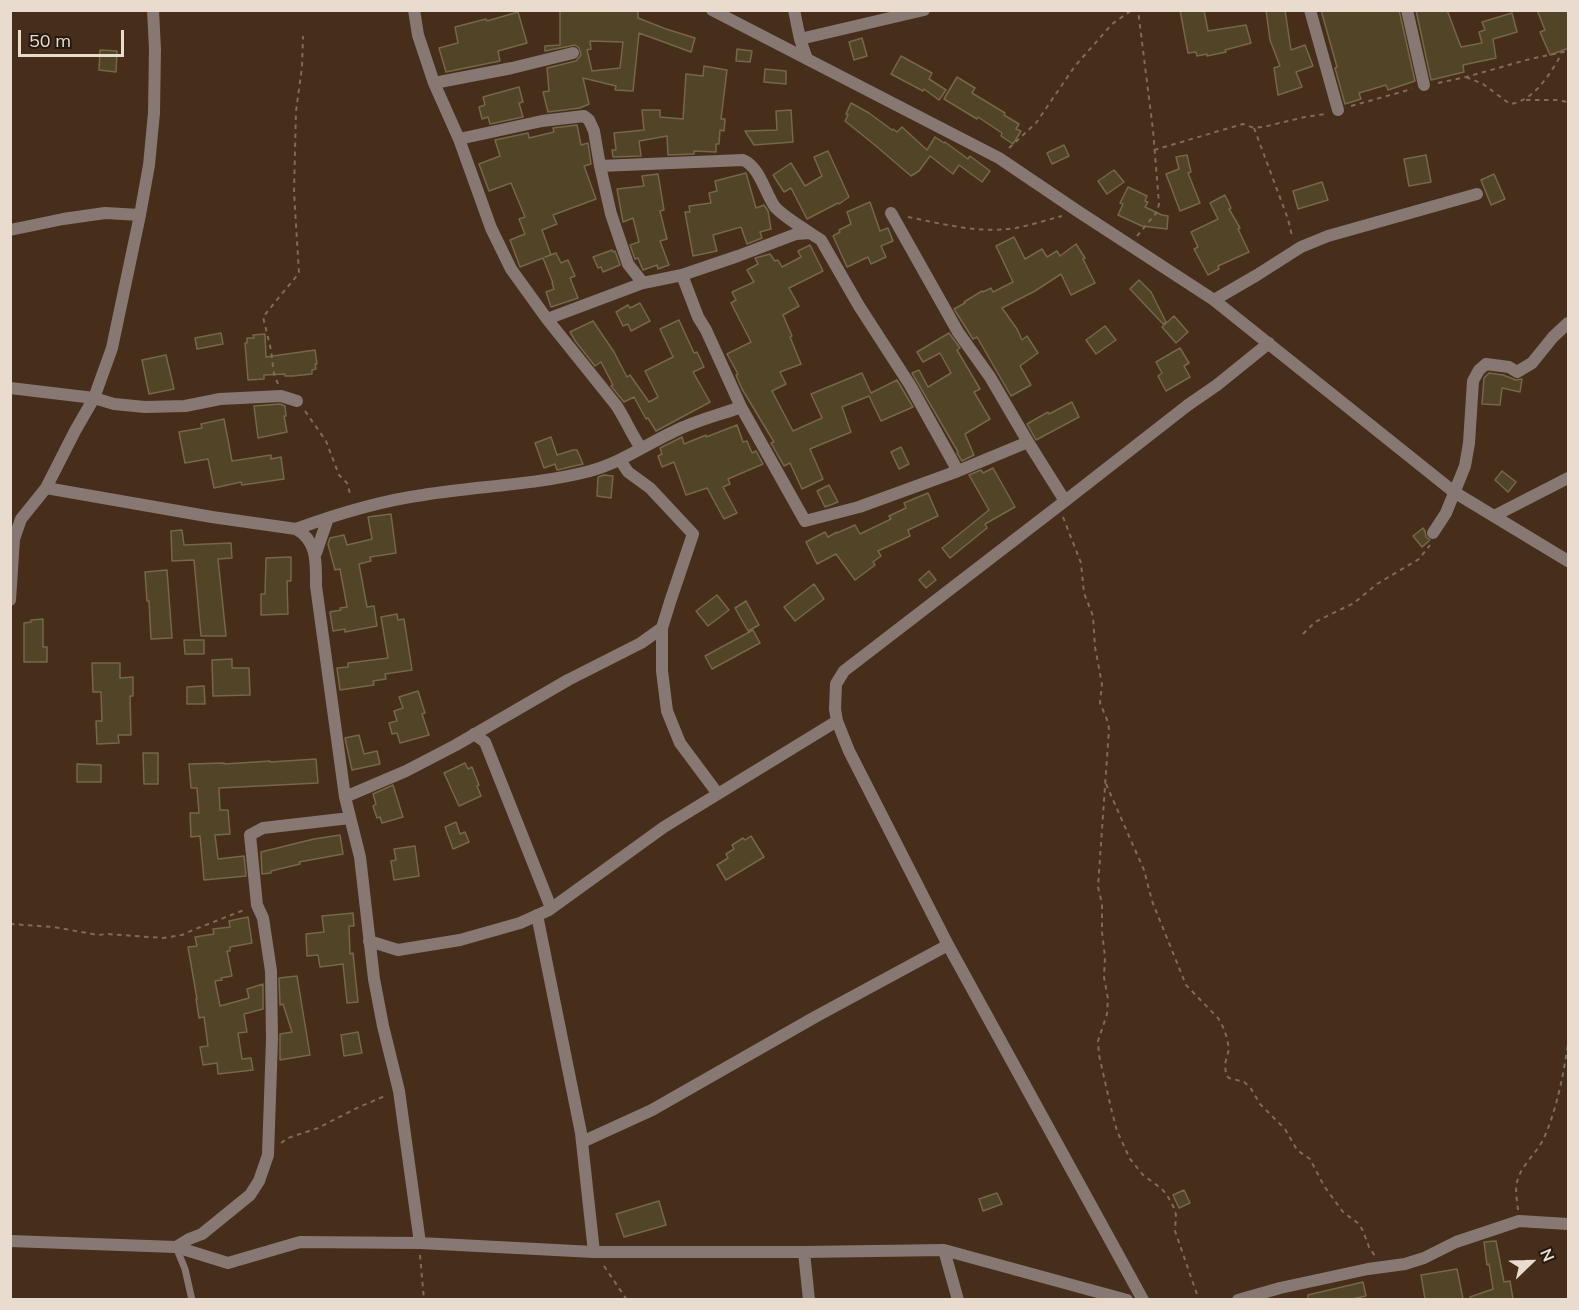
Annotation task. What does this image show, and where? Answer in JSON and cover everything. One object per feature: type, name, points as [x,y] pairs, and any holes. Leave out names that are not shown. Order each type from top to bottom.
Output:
[{"type":"street","points":[[10,600],[14,539],[21,519],[46,489],[94,398],[112,348],[141,215],[149,165],[154,113],[153,10]]},
{"type":"street","points":[[414,10],[418,35],[434,83],[459,139],[491,228],[511,269],[547,320],[611,398],[624,416],[641,448]]},
{"type":"street","points":[[712,10],[999,158],[1214,300],[1455,492],[1569,561]]},
{"type":"street","points":[[794,10],[807,59]]},
{"type":"street","points":[[800,39],[924,10]]},
{"type":"street","points":[[1310,10],[1338,110]]},
{"type":"street","points":[[1407,10],[1424,85]]},
{"type":"street","points":[[434,83],[573,53]]},
{"type":"street","points":[[459,139],[542,121],[584,116],[589,120],[594,131],[611,214],[628,264],[643,283]]},
{"type":"street","points":[[600,166],[743,160],[749,162],[777,209],[821,240],[859,306],[910,385],[958,471]]},
{"type":"street","points":[[1214,300],[1301,247],[1328,236],[1477,194]]},
{"type":"street","points":[[10,230],[105,213],[141,215]]},
{"type":"street","points":[[891,213],[958,332],[990,377],[1065,501]]},
{"type":"street","points":[[547,320],[643,283],[682,275],[796,234],[810,233]]},
{"type":"street","points":[[682,275],[698,317],[741,407],[805,521],[859,507],[958,471],[1028,442]]},
{"type":"street","points":[[1433,533],[1446,513],[1465,466],[1469,443],[1473,381],[1479,370],[1486,364],[1509,367],[1517,372],[1532,363],[1553,337],[1569,323]]},
{"type":"street","points":[[1143,1299],[948,945],[849,751],[837,721],[836,684],[844,671],[1188,405],[1218,385],[1269,343]]},
{"type":"street","points":[[10,388],[146,407],[184,406],[220,399],[281,396],[297,401]]},
{"type":"street","points":[[296,530],[362,507],[422,495],[548,480],[593,470],[620,460],[676,430],[741,407]]},
{"type":"street","points":[[620,460],[628,472],[650,488],[693,534],[662,628],[662,671],[667,711],[681,743],[718,794]]},
{"type":"street","points":[[1494,516],[1569,478]]},
{"type":"street","points":[[46,489],[296,530],[303,533],[316,553]]},
{"type":"street","points":[[328,518],[316,553],[316,586],[345,797],[360,858],[374,979],[399,1091],[420,1243]]},
{"type":"street","points":[[345,797],[406,771],[456,745],[568,680],[640,643],[662,628]]},
{"type":"street","points":[[369,941],[398,950],[460,940],[520,923],[551,908],[663,827],[837,721]]},
{"type":"street","points":[[474,734],[485,742],[551,908]]},
{"type":"street","points":[[176,1247],[202,1234],[250,1195],[259,1181],[268,1155],[272,1039],[271,971],[263,918],[257,905],[250,835],[263,828],[350,818]]},
{"type":"street","points":[[537,915],[582,1142],[594,1252]]},
{"type":"street","points":[[582,1142],[652,1110],[815,1017],[948,945]]},
{"type":"street","points":[[1238,1299],[1382,1266],[1405,1264],[1424,1258],[1456,1242],[1519,1221],[1569,1224]]},
{"type":"street","points":[[10,1241],[176,1247],[228,1263],[300,1242],[420,1243],[594,1252],[944,1250],[1127,1299]]},
{"type":"street","points":[[944,1250],[958,1299]]},
{"type":"street","points":[[804,1252],[808,1299]]},
{"type":"lane","points":[[176,1247],[185,1269],[192,1299]]},
{"type":"path","points":[[999,158],[1036,123],[1075,66],[1110,26],[1132,10]]},
{"type":"path","points":[[1130,244],[1159,208],[1159,186],[1138,10]]},
{"type":"path","points":[[279,386],[274,374],[263,317],[299,273],[294,192],[296,111],[302,67],[303,36]]},
{"type":"path","points":[[1154,150],[1243,124],[1254,128],[1263,127],[1338,110],[1424,85],[1569,51]]},
{"type":"path","points":[[1526,100],[1548,75],[1562,53]]},
{"type":"path","points":[[1466,77],[1483,84],[1510,104],[1526,100],[1569,102]]},
{"type":"path","points":[[1254,128],[1288,219],[1294,251]]},
{"type":"path","points":[[891,213],[961,228],[1002,229],[1015,228],[1078,212]]},
{"type":"path","points":[[297,401],[326,441],[339,475],[347,483],[352,510]]},
{"type":"path","points":[[1065,501],[1061,510],[1065,525],[1082,563],[1084,593],[1093,616],[1096,653],[1102,684],[1100,703],[1109,729],[1098,887],[1102,904],[1104,977],[1108,999],[1107,1014],[1098,1041],[1099,1055],[1117,1131],[1130,1159],[1143,1174],[1162,1189],[1174,1208],[1175,1231],[1199,1299]]},
{"type":"path","points":[[1303,634],[1315,622],[1354,603],[1377,584],[1419,559],[1430,547],[1433,533]]},
{"type":"path","points":[[1105,782],[1144,870],[1152,901],[1186,985],[1218,1018],[1223,1027],[1229,1049],[1225,1064],[1226,1075],[1250,1087],[1260,1104],[1286,1130],[1297,1150],[1314,1165],[1324,1186],[1343,1212],[1359,1224],[1369,1247],[1382,1266]]},
{"type":"path","points":[[10,924],[54,927],[98,935],[163,938],[182,935],[257,905]]},
{"type":"path","points":[[1519,1221],[1517,1182],[1526,1163],[1543,1141],[1555,1110],[1569,1044]]},
{"type":"path","points":[[268,1155],[288,1138],[318,1128],[359,1107],[399,1091]]},
{"type":"path","points":[[420,1243],[424,1299]]},
{"type":"path","points":[[594,1252],[627,1299]]},
{"type":"building","points":[[560,10],[638,10],[638,18],[695,38],[691,52],[639,33],[633,91],[615,90],[616,86],[583,78],[589,104],[580,108],[548,112],[543,92],[549,91],[547,68],[576,61],[581,55],[579,48],[575,45],[545,51],[545,46],[560,45]],"holes":[[[590,41],[623,42],[620,68],[592,71],[587,50],[591,49]]]},
{"type":"building","points":[[1180,10],[1204,10],[1208,31],[1246,25],[1251,43],[1207,56],[1207,54],[1197,56],[1196,52],[1188,53]]},
{"type":"building","points":[[1266,10],[1285,10],[1291,50],[1305,45],[1313,66],[1296,72],[1302,87],[1278,95],[1274,68],[1280,66],[1270,40]]},
{"type":"building","points":[[1321,10],[1399,10],[1415,81],[1388,90],[1386,85],[1359,93],[1361,99],[1345,104]]},
{"type":"building","points":[[1416,10],[1447,10],[1461,47],[1482,43],[1479,32],[1485,30],[1482,22],[1512,13],[1517,32],[1493,39],[1496,58],[1463,65],[1464,72],[1431,80]]},
{"type":"building","points":[[1537,10],[1567,10],[1569,48],[1550,55],[1540,32],[1545,30]]},
{"type":"building","points":[[518,12],[527,43],[498,51],[500,61],[446,72],[439,48],[458,43],[455,27]]},
{"type":"building","points":[[862,38],[867,56],[854,60],[849,42]]},
{"type":"building","points":[[737,49],[752,51],[750,62],[736,61]]},
{"type":"building","points":[[100,50],[117,51],[116,72],[99,70]]},
{"type":"building","points":[[901,56],[932,73],[929,79],[946,90],[939,100],[924,89],[923,91],[891,74]]},
{"type":"building","points":[[704,66],[727,70],[721,119],[725,119],[724,131],[720,130],[716,152],[694,151],[694,154],[668,155],[667,136],[639,141],[641,156],[613,157],[612,150],[616,150],[614,133],[644,130],[642,110],[660,110],[660,117],[683,119],[686,74],[703,76]]},
{"type":"building","points":[[765,69],[786,71],[786,84],[764,82]]},
{"type":"building","points":[[957,77],[975,88],[972,93],[1019,124],[1016,129],[1021,131],[1013,144],[1001,136],[1002,133],[978,117],[977,119],[944,99]]},
{"type":"building","points":[[519,87],[523,102],[519,103],[523,117],[490,124],[488,117],[482,119],[479,107],[485,105],[483,97]]},
{"type":"building","points":[[851,103],[892,130],[897,132],[902,127],[927,150],[935,137],[968,159],[970,156],[990,171],[982,182],[959,165],[953,174],[930,156],[919,171],[911,176],[845,121]]},
{"type":"building","points":[[791,110],[793,142],[754,145],[745,131],[777,130],[776,111]]},
{"type":"building","points":[[577,125],[581,145],[588,143],[591,164],[584,166],[596,199],[553,215],[557,224],[542,230],[551,255],[556,253],[561,263],[568,260],[575,276],[570,278],[578,298],[551,307],[546,292],[554,289],[543,258],[520,267],[510,240],[525,234],[519,219],[525,217],[511,183],[489,191],[479,164],[500,156],[495,140],[528,133],[529,138],[554,132],[553,128]]},
{"type":"building","points":[[1064,145],[1069,156],[1052,164],[1047,153]]},
{"type":"building","points":[[828,151],[849,197],[807,219],[791,188],[784,192],[773,175],[791,163],[805,186],[822,176],[814,157]]},
{"type":"building","points":[[1187,155],[1191,172],[1188,173],[1200,203],[1180,211],[1166,174],[1179,169],[1176,157]]},
{"type":"building","points":[[1426,155],[1431,182],[1409,186],[1404,159]]},
{"type":"building","points":[[1114,170],[1124,182],[1107,194],[1098,181]]},
{"type":"building","points":[[746,173],[756,208],[764,205],[768,211],[771,229],[760,232],[762,238],[747,244],[741,227],[713,235],[717,251],[693,256],[685,212],[690,212],[689,206],[711,203],[709,193],[717,191],[715,181]]},
{"type":"building","points":[[658,174],[664,210],[660,211],[667,239],[660,241],[669,265],[658,269],[657,265],[643,270],[638,258],[635,259],[630,245],[639,242],[633,218],[623,222],[617,189],[644,186],[642,176]]},
{"type":"building","points":[[1494,174],[1505,199],[1491,205],[1481,180]]},
{"type":"building","points":[[1322,182],[1328,200],[1298,209],[1293,191]]},
{"type":"building","points":[[1128,187],[1147,196],[1145,201],[1148,202],[1145,207],[1168,216],[1167,229],[1142,226],[1118,215],[1123,204],[1120,203]]},
{"type":"building","points":[[1225,195],[1249,252],[1218,266],[1219,269],[1208,275],[1194,249],[1198,247],[1191,232],[1218,219],[1210,203]]},
{"type":"building","points":[[870,202],[880,231],[888,228],[893,241],[881,246],[886,257],[871,264],[868,257],[847,267],[833,236],[851,224],[847,212]]},
{"type":"building","points":[[1014,237],[1025,259],[1042,249],[1047,257],[1057,251],[1060,256],[1076,244],[1085,258],[1083,259],[1095,283],[1071,295],[1061,274],[1002,308],[1022,340],[1027,336],[1038,353],[1020,366],[1031,385],[1011,396],[977,337],[973,339],[954,309],[982,291],[991,288],[993,292],[1013,282],[996,246]]},
{"type":"building","points":[[810,245],[823,271],[789,288],[799,306],[783,315],[801,364],[780,372],[786,384],[772,391],[793,431],[822,418],[811,394],[862,373],[871,393],[897,380],[913,407],[881,421],[869,396],[842,407],[851,432],[810,449],[823,479],[802,489],[790,463],[784,466],[771,443],[774,442],[742,389],[736,375],[738,374],[727,354],[751,342],[731,303],[736,300],[732,292],[754,282],[747,270],[758,264],[755,258],[770,254],[775,261],[778,260],[782,267],[801,257],[798,251]]},
{"type":"building","points":[[615,251],[620,265],[603,272],[601,267],[598,268],[593,257]]},
{"type":"building","points":[[1139,280],[1151,292],[1166,322],[1163,324],[1130,289]]},
{"type":"building","points":[[640,303],[650,321],[631,331],[628,324],[623,326],[616,312],[628,305],[630,308]]},
{"type":"building","points":[[1174,316],[1188,332],[1176,343],[1162,327]]},
{"type":"building","points":[[679,320],[694,353],[697,352],[704,367],[693,372],[710,402],[656,431],[648,418],[646,419],[634,397],[624,402],[611,386],[613,385],[601,362],[595,366],[570,332],[593,321],[614,352],[627,377],[630,375],[649,402],[658,397],[645,371],[673,357],[660,329]]},
{"type":"building","points":[[1105,326],[1116,340],[1096,354],[1086,340]]},
{"type":"building","points":[[221,333],[223,344],[197,349],[195,338]]},
{"type":"building","points":[[949,333],[960,348],[957,350],[980,389],[974,392],[990,419],[965,434],[974,455],[962,461],[912,373],[919,370],[928,387],[951,373],[940,353],[923,362],[917,352]]},
{"type":"building","points":[[265,334],[266,357],[315,350],[316,369],[312,370],[312,374],[264,375],[264,379],[248,380],[245,343],[247,343],[247,338],[254,338],[253,335]]},
{"type":"building","points":[[1180,348],[1189,363],[1184,366],[1190,377],[1166,391],[1158,376],[1162,373],[1156,362]]},
{"type":"building","points":[[166,355],[174,389],[149,394],[142,360]]},
{"type":"building","points":[[1489,373],[1516,380],[1522,379],[1520,392],[1502,388],[1500,405],[1482,404],[1484,378]]},
{"type":"building","points":[[1072,402],[1079,417],[1036,440],[1027,424]]},
{"type":"building","points":[[280,404],[285,406],[287,432],[258,438],[254,406]]},
{"type":"building","points":[[224,419],[232,461],[271,455],[271,459],[281,457],[284,479],[242,485],[241,482],[214,488],[208,459],[185,463],[179,432],[202,428],[201,424]]},
{"type":"building","points":[[737,425],[743,442],[747,441],[752,453],[756,451],[763,464],[728,479],[730,484],[723,487],[737,513],[724,519],[707,488],[686,495],[674,462],[662,467],[658,456],[662,454],[660,448],[682,437],[684,444]]},
{"type":"building","points":[[551,437],[557,455],[577,450],[583,464],[557,470],[555,464],[544,468],[535,443]]},
{"type":"building","points":[[901,447],[909,464],[899,469],[891,452]]},
{"type":"building","points":[[993,468],[1015,507],[985,524],[987,528],[950,558],[942,548],[989,510],[969,475],[981,470],[983,473]]},
{"type":"building","points":[[1502,471],[1516,482],[1508,492],[1495,480]]},
{"type":"building","points":[[613,476],[611,498],[597,496],[598,477]]},
{"type":"building","points":[[829,485],[838,502],[825,507],[817,491]]},
{"type":"building","points":[[928,493],[938,516],[908,530],[910,536],[878,551],[881,556],[873,562],[875,565],[855,580],[836,554],[817,564],[806,542],[825,532],[828,537],[855,525],[860,534],[891,519],[889,516],[906,508],[904,503]]},
{"type":"building","points":[[391,514],[396,553],[370,557],[371,561],[359,564],[367,607],[374,606],[377,626],[345,632],[345,629],[333,631],[330,612],[347,607],[340,569],[335,570],[328,544],[330,538],[344,535],[347,545],[372,539],[368,517]]},
{"type":"building","points":[[1423,528],[1426,537],[1430,540],[1422,547],[1413,536]]},
{"type":"building","points":[[182,530],[184,545],[231,543],[232,558],[218,559],[226,636],[201,636],[194,560],[172,561],[171,531]]},
{"type":"building","points":[[291,557],[291,581],[287,581],[288,614],[261,615],[261,594],[265,594],[266,558]]},
{"type":"building","points":[[167,570],[172,638],[151,639],[145,572]]},
{"type":"building","points":[[929,571],[936,580],[926,588],[919,580]]},
{"type":"building","points":[[814,584],[824,599],[795,621],[784,607]]},
{"type":"building","points":[[717,595],[729,610],[708,626],[696,611]]},
{"type":"building","points":[[746,601],[759,625],[748,631],[735,608]]},
{"type":"building","points":[[397,614],[398,620],[404,619],[412,670],[385,674],[386,679],[373,681],[374,685],[340,690],[337,668],[348,667],[348,663],[388,658],[381,617]]},
{"type":"building","points":[[43,619],[43,647],[47,647],[47,662],[24,662],[24,623]]},
{"type":"building","points":[[753,630],[760,643],[712,669],[705,656]]},
{"type":"building","points":[[184,640],[204,640],[204,654],[185,654]]},
{"type":"building","points":[[232,659],[232,668],[249,668],[250,695],[213,696],[212,660]]},
{"type":"building","points":[[92,663],[120,663],[120,678],[133,677],[133,696],[130,696],[131,735],[118,735],[119,743],[97,744],[96,721],[102,721],[101,692],[93,692]]},
{"type":"building","points":[[204,686],[205,704],[187,704],[187,687]]},
{"type":"building","points":[[418,691],[429,735],[400,743],[397,733],[392,734],[389,723],[397,721],[394,711],[403,708],[399,697]]},
{"type":"building","points":[[359,735],[364,754],[377,751],[380,764],[352,770],[345,738]]},
{"type":"building","points":[[143,753],[158,753],[158,784],[144,784]]},
{"type":"building","points":[[316,759],[318,783],[219,788],[220,810],[228,810],[230,834],[215,835],[218,859],[244,856],[246,876],[204,880],[200,836],[191,837],[190,813],[199,813],[197,788],[191,788],[189,764]]},
{"type":"building","points":[[465,763],[468,769],[472,767],[481,796],[459,806],[444,773]]},
{"type":"building","points":[[77,764],[101,765],[101,782],[77,782]]},
{"type":"building","points":[[393,785],[403,817],[382,823],[380,817],[377,818],[373,806],[376,804],[373,794]]},
{"type":"building","points":[[456,822],[460,834],[465,832],[469,842],[453,849],[445,827]]},
{"type":"building","points":[[340,835],[343,854],[299,862],[300,864],[262,874],[261,852]]},
{"type":"building","points":[[751,836],[764,857],[726,880],[717,865],[728,858],[726,854],[734,849],[732,845]]},
{"type":"building","points":[[415,846],[419,876],[394,880],[391,861],[396,860],[394,849]]},
{"type":"building","points":[[353,913],[354,926],[349,926],[350,954],[353,953],[358,1002],[347,1003],[343,964],[320,967],[318,955],[307,956],[306,934],[324,932],[322,916]]},
{"type":"building","points":[[248,917],[252,943],[230,947],[230,951],[227,951],[232,976],[215,981],[220,1006],[249,998],[247,989],[263,984],[263,1009],[244,1014],[247,1032],[238,1033],[242,1059],[251,1058],[253,1070],[218,1074],[217,1063],[203,1065],[200,1047],[208,1046],[204,1017],[199,1018],[188,947],[197,946],[195,937],[214,934],[213,929],[230,927],[229,921]]},
{"type":"building","points":[[297,976],[310,1055],[280,1060],[280,1034],[292,1032],[283,1004],[280,1005],[279,978]]},
{"type":"building","points":[[358,1032],[362,1053],[344,1056],[341,1035]]},
{"type":"building","points":[[1184,1190],[1190,1203],[1179,1208],[1173,1195]]},
{"type":"building","points":[[997,1193],[1002,1204],[983,1211],[979,1199]]},
{"type":"building","points":[[659,1201],[666,1225],[624,1237],[616,1214]]},
{"type":"building","points":[[1496,1241],[1504,1282],[1510,1281],[1513,1299],[1470,1299],[1470,1297],[1493,1289],[1484,1242]]},
{"type":"building","points":[[1457,1269],[1463,1299],[1425,1299],[1421,1275]]},
{"type":"building","points":[[1363,1282],[1366,1296],[1351,1299],[1308,1299],[1308,1295]]}]
